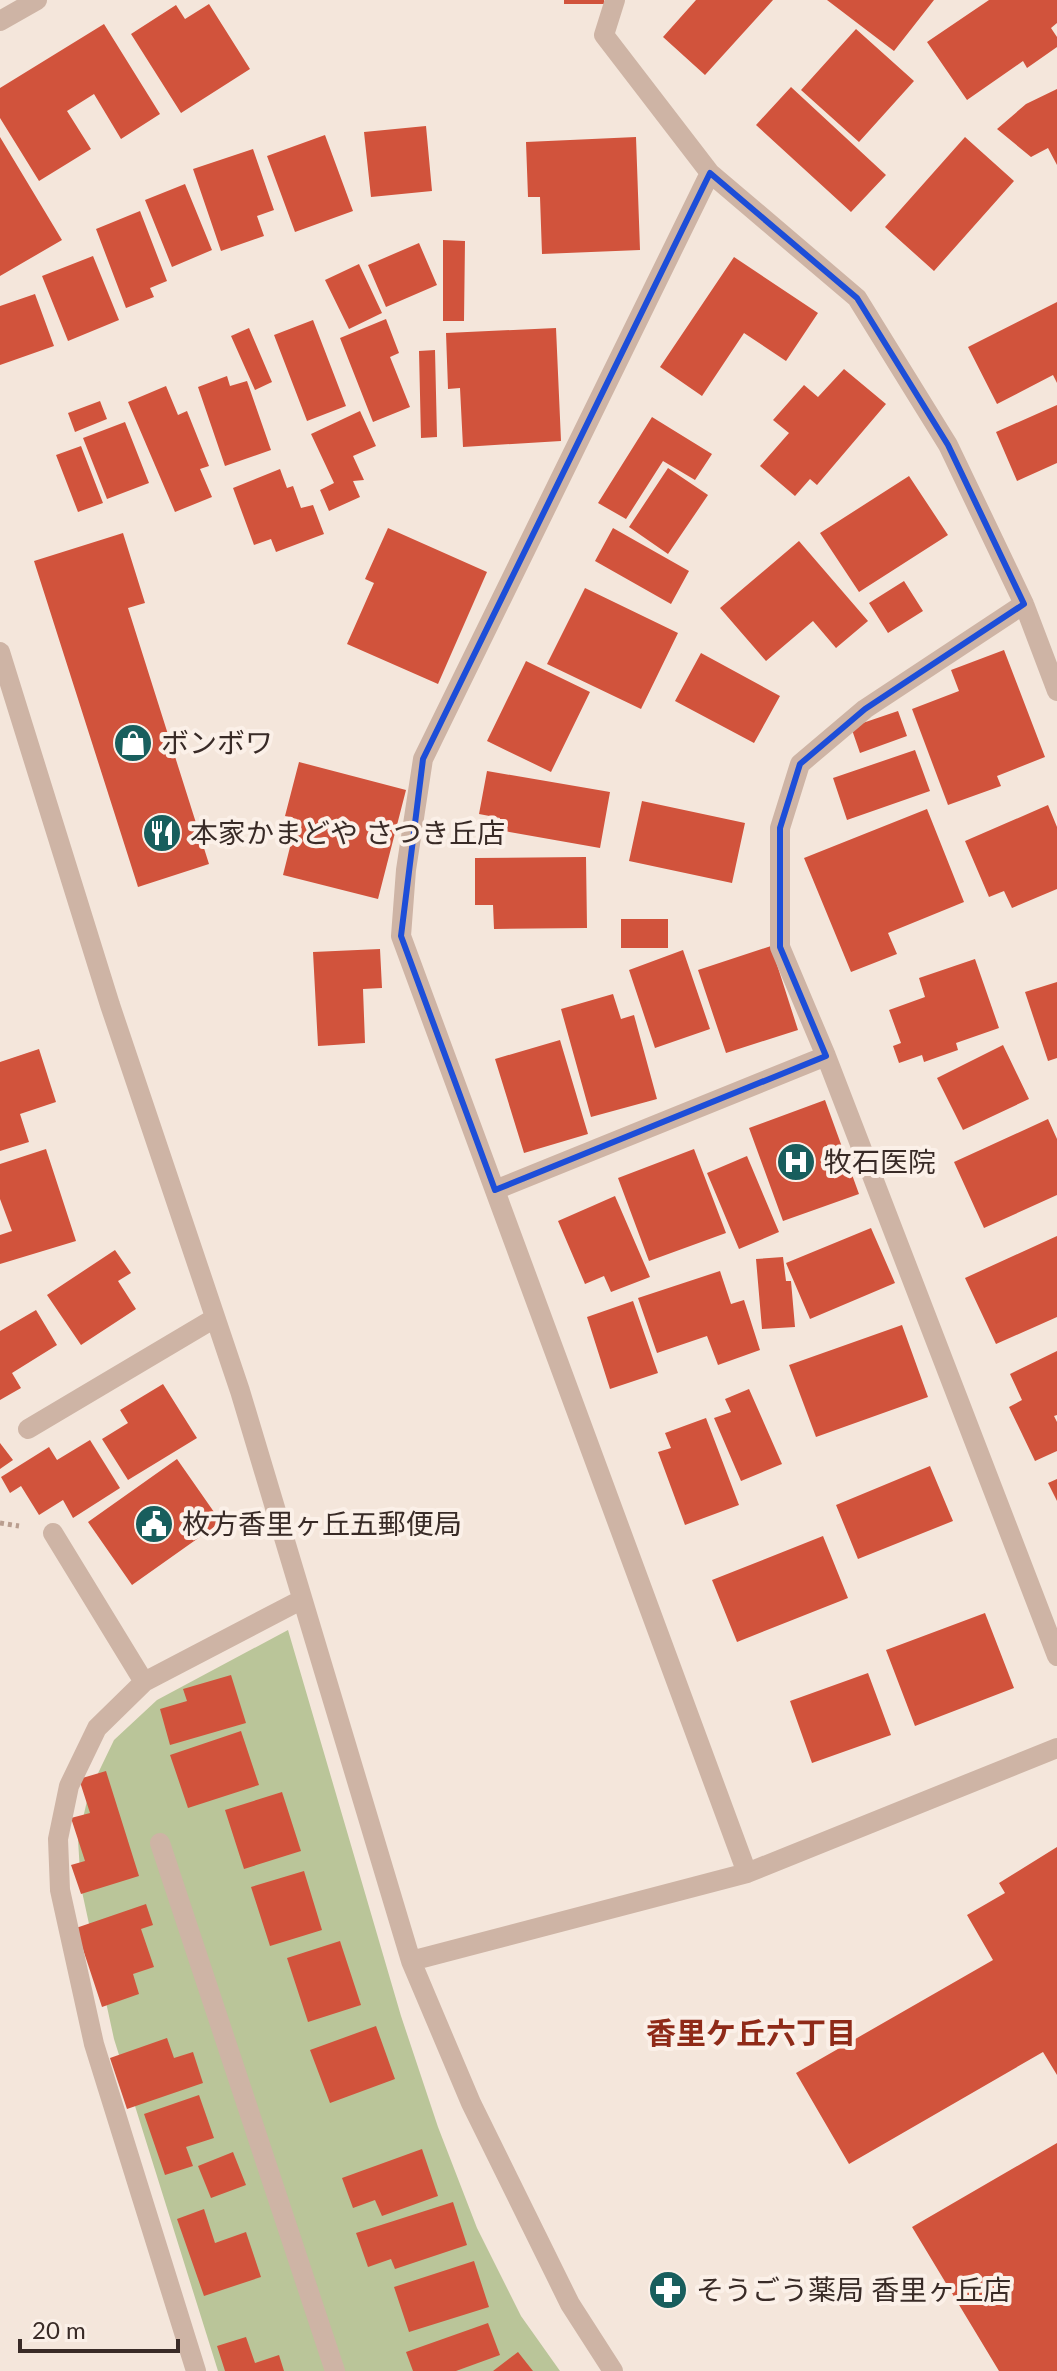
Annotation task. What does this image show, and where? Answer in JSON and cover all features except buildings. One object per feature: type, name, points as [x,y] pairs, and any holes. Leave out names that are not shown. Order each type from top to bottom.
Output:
[{"type":"street","points":[[0,21],[37,0]]},
{"type":"street","points":[[615,0],[604,35],[710,173],[857,298],[948,445],[1024,604],[1057,691]]},
{"type":"street","points":[[710,173],[423,759],[406,870],[401,936],[747,1873]]},
{"type":"street","points":[[1024,604],[865,709],[800,764],[780,828],[780,947],[826,1056],[1057,1656]]},
{"type":"street","points":[[0,652],[110,1005],[240,1391],[411,1961],[471,2103],[570,2304],[613,2371]]},
{"type":"street","points":[[495,1190],[826,1056]]},
{"type":"street","points":[[28,1429],[215,1318]]},
{"type":"street","points":[[53,1533],[144,1682]]},
{"type":"street","points":[[196,2371],[94,2044],[60,1890],[58,1839],[69,1786],[97,1728],[144,1682],[301,1600]]},
{"type":"street","points":[[411,1961],[747,1873],[1057,1748]]},
{"type":"street","points":[[160,1843],[335,2371]]},
{"type":"highlighted area","points":[[710,173],[857,298],[948,445],[1024,604],[865,709],[800,764],[780,828],[780,947],[826,1056],[495,1190],[401,936],[423,759]]},
{"type":"green space","points":[[288,1630],[401,2016],[438,2127],[477,2228],[521,2316],[560,2371],[218,2371],[114,2039],[81,1887],[78,1840],[89,1792],[114,1740],[157,1700]]},
{"type":"place","name":"ボンボワ","points":[[133,743]]},
{"type":"place","name":"本家かまどや さつき丘店","points":[[162,833]]},
{"type":"place","name":"牧石医院","points":[[796,1162]]},
{"type":"place","name":"枚方香里ヶ丘五郵便局","points":[[154,1524]]},
{"type":"place","name":"そうごう薬局 香里ヶ丘店","points":[[668,2290]]},
{"type":"district","name":"香里ケ丘六丁目","points":[[751,2034]]}]
